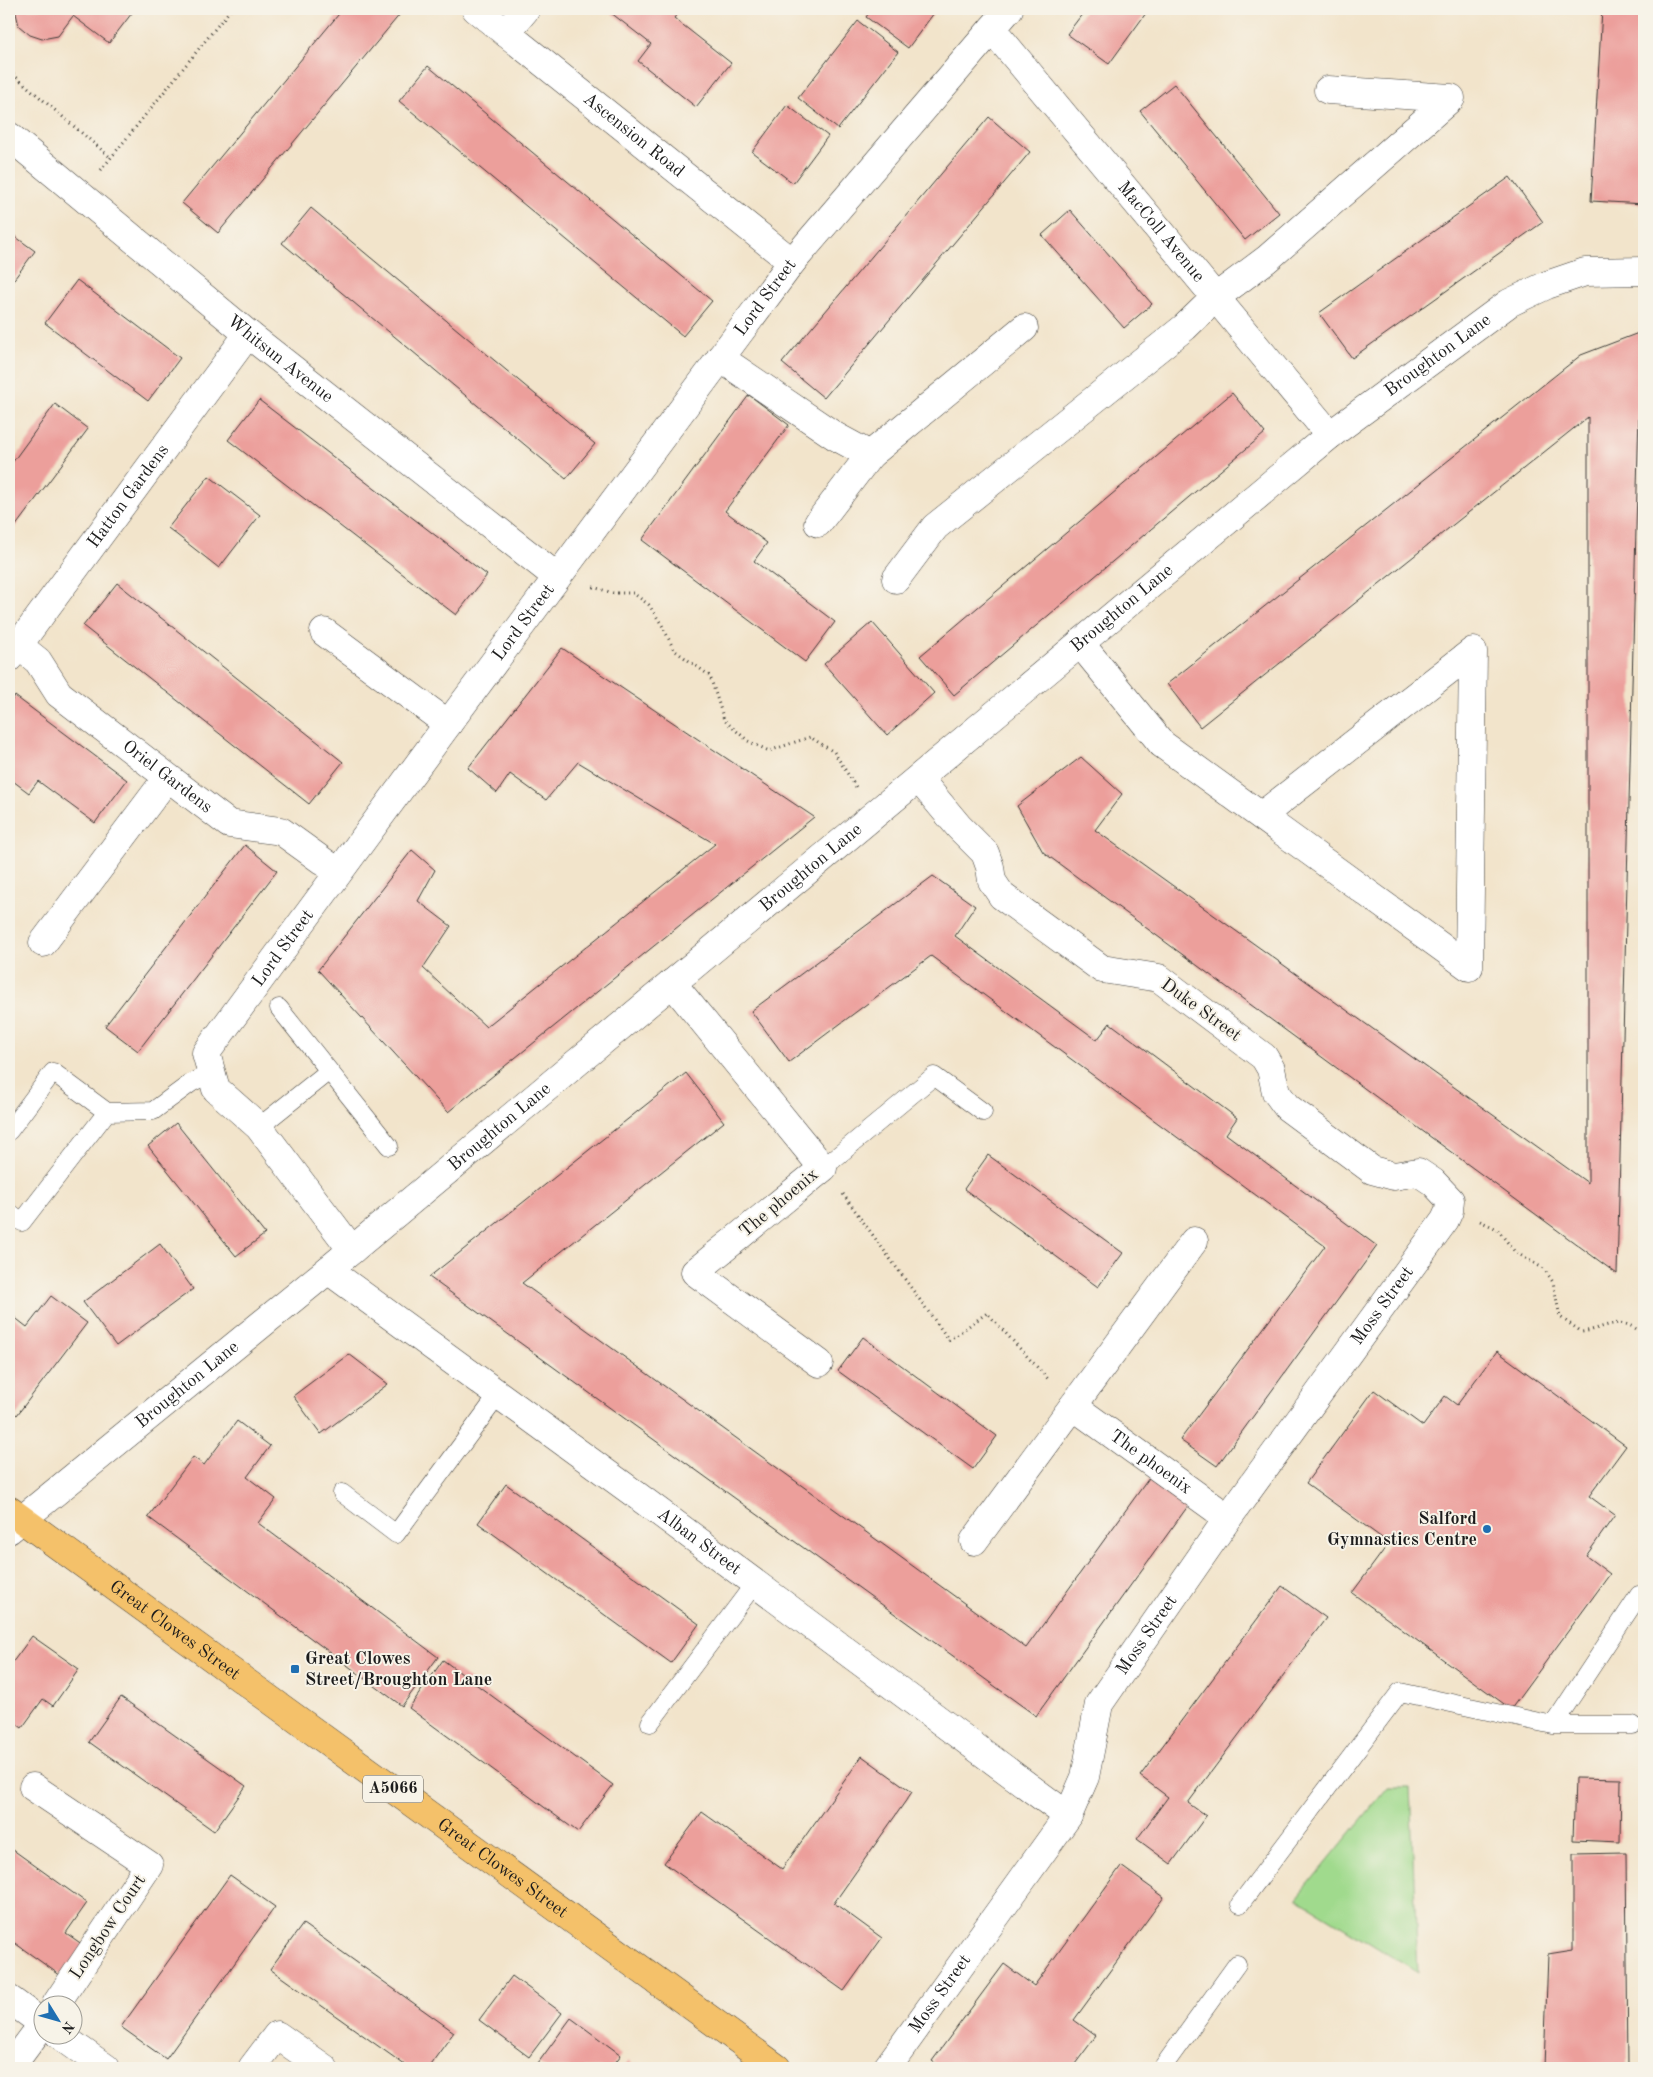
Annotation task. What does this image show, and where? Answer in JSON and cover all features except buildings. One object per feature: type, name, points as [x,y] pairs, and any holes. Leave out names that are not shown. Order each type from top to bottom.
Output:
[{"type":"main road","name":"Great Clowes Street","points":[[13,1520],[777,2068]]},
{"type":"street","name":"Ascension Road","points":[[476,9],[792,262]]},
{"type":"street","points":[[506,33],[526,9]]},
{"type":"street","name":"Lord Street","points":[[352,1250],[259,1127],[216,1089],[206,1053],[338,872],[792,262],[1001,19]]},
{"type":"street","name":"MacColl Avenue","points":[[1001,19],[1216,297],[1330,435]]},
{"type":"street","points":[[896,579],[935,527],[1185,327],[1216,297],[1267,258],[1451,98],[1328,90]]},
{"type":"street","name":"Whitsun Avenue","points":[[9,136],[248,334],[557,577]]},
{"type":"street","name":"Broughton Lane","points":[[13,1520],[328,1270],[1330,435],[1509,304],[1546,285],[1585,272],[1644,271]]},
{"type":"street","points":[[818,523],[870,455],[1024,328]]},
{"type":"street","name":"Hatton Gardens","points":[[14,651],[248,334]]},
{"type":"street","points":[[720,358],[835,436],[870,455]]},
{"type":"street","points":[[324,632],[448,724]]},
{"type":"street","points":[[1080,643],[1162,744],[1261,816],[1469,967],[1473,652],[1261,816]]},
{"type":"street","name":"Oriel Gardens","points":[[14,651],[38,661],[60,694],[229,824],[281,831],[338,872]]},
{"type":"street","points":[[43,943],[167,778]]},
{"type":"street","name":"Duke Street","points":[[919,779],[959,827],[985,853],[992,881],[1002,896],[1102,969],[1159,978],[1264,1057],[1272,1070],[1276,1092],[1287,1107],[1372,1170],[1394,1176],[1418,1172],[1433,1182],[1450,1200],[1447,1215]]},
{"type":"street","name":"The phoenix","points":[[672,983],[823,1168],[695,1272],[820,1363]]},
{"type":"street","name":"Moss Street","points":[[887,2068],[1068,1816],[1086,1777],[1099,1704],[1228,1518],[1447,1215]]},
{"type":"street","points":[[974,1541],[1194,1241]]},
{"type":"street","name":"Alban Street","points":[[328,1270],[499,1394],[1068,1816]]},
{"type":"street","name":"The phoenix","points":[[1074,1406],[1228,1518]]},
{"type":"street","name":"Longbow Court","points":[[33,1787],[149,1865],[63,1994]]},
{"type":"street","points":[[9,1999],[32,2016]]},
{"type":"street","points":[[252,2068],[277,2035],[324,2068]]},
{"type":"street","points":[[10,2068],[32,2038]]},
{"type":"street","points":[[72,2044],[106,2068]]},
{"type":"lane","points":[[279,1008],[389,1146]]},
{"type":"lane","points":[[259,1127],[329,1071]]},
{"type":"lane","points":[[9,1131],[53,1072],[107,1112],[153,1111],[191,1083],[212,1072]]},
{"type":"lane","points":[[823,1168],[934,1076],[983,1112]]},
{"type":"lane","points":[[9,1212],[22,1222],[107,1112]]},
{"type":"lane","points":[[342,1493],[396,1534],[499,1394]]},
{"type":"lane","points":[[650,1723],[755,1583]]},
{"type":"lane","points":[[1553,1725],[1639,1595],[1644,1595]]},
{"type":"lane","points":[[1240,1904],[1400,1692],[1553,1725],[1633,1725]]},
{"type":"lane","points":[[1162,2068],[1237,1964]]},
{"type":"path","points":[[81,196],[110,157],[231,9]]},
{"type":"path","points":[[9,71],[110,157]]},
{"type":"path","points":[[557,577],[612,593],[633,593],[649,606],[662,625],[674,650],[710,676],[724,720],[748,741],[768,751],[810,736],[834,752],[874,815]]},
{"type":"path","points":[[823,1168],[949,1340],[987,1313],[1074,1406]]},
{"type":"path","points":[[1447,1215],[1486,1222],[1497,1229],[1515,1252],[1544,1269],[1553,1282],[1560,1317],[1582,1332],[1622,1322],[1637,1328],[1644,1335]]},
{"type":"green space","points":[[1388,1787],[1410,1787],[1418,1973],[1297,1898]]},
{"type":"place","name":"Salford Gymnastics Centre","points":[[1487,1529]]},
{"type":"place","name":"Great Clowes Street/Broughton Lane","points":[[295,1669]]}]
